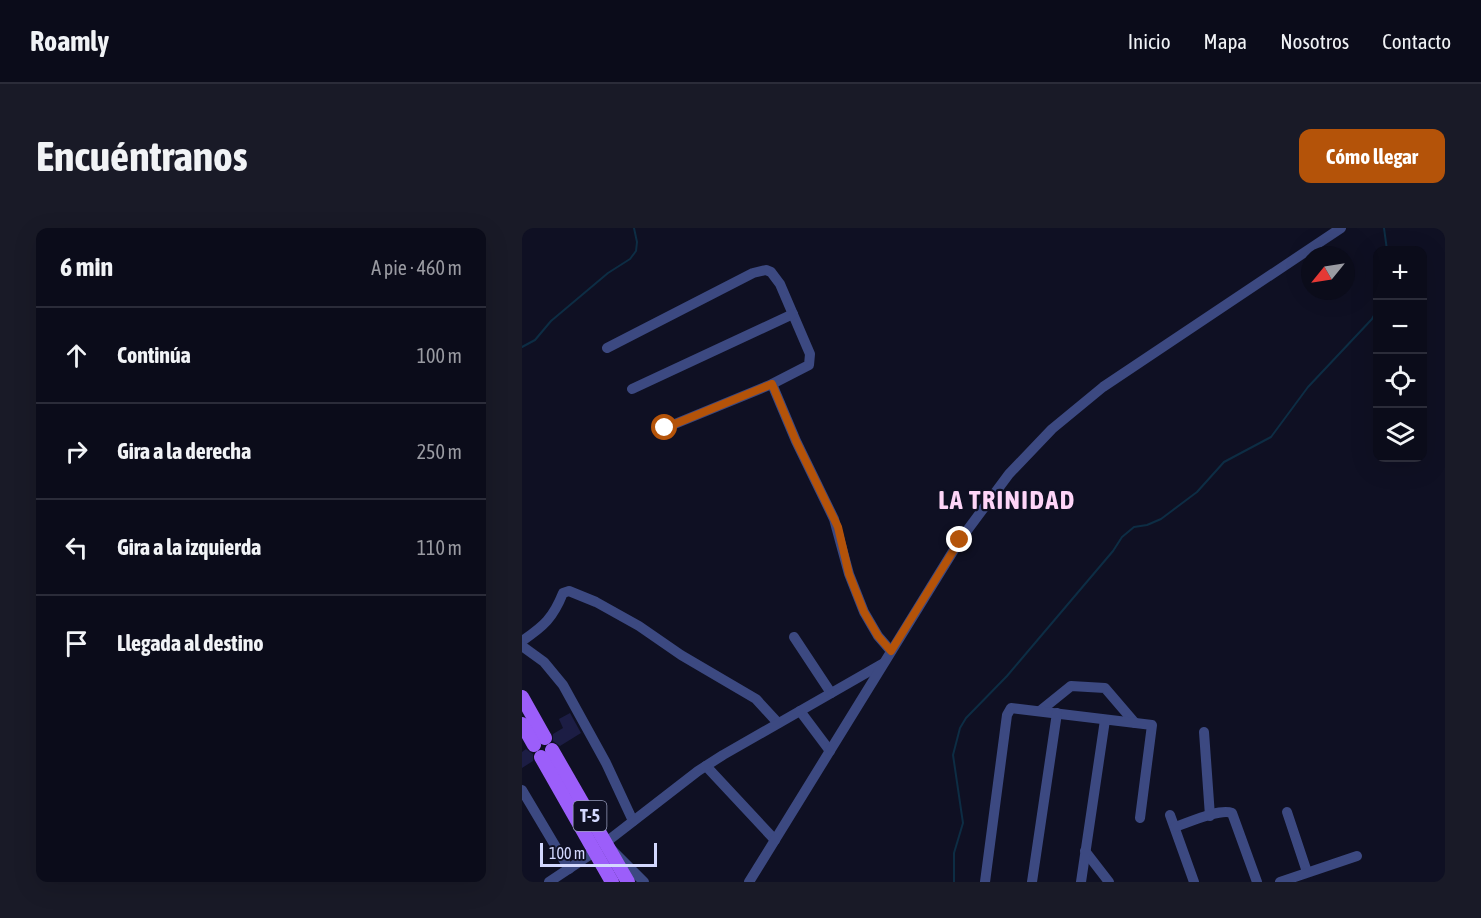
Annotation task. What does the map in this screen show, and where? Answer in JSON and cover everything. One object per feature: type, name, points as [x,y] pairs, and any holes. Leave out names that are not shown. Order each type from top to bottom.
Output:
[{"type":"main road","name":"T-5","points":[[522,697],[543,747],[571,797],[600,847],[627,882]]},
{"type":"main road","name":"T-5","points":[[522,724],[543,747]]},
{"type":"main road","name":"T-5","points":[[600,847],[612,882]]},
{"type":"street","points":[[749,882],[960,540],[1009,474],[1052,429],[1116,377],[1341,228]]},
{"type":"street","points":[[607,348],[761,270],[771,272],[775,277],[810,354],[809,365],[772,384],[665,428]]},
{"type":"street","points":[[632,389],[793,314]]},
{"type":"street","points":[[772,384],[796,441],[838,527],[849,574],[864,612],[878,636],[891,651]]},
{"type":"street","points":[[522,641],[546,624],[563,593],[569,591],[596,602],[639,626],[681,655],[756,699],[778,723]]},
{"type":"street","points":[[794,637],[831,693]]},
{"type":"street","points":[[522,646],[544,662],[563,685],[606,763],[633,821]]},
{"type":"street","points":[[549,882],[600,847],[706,766],[882,664]]},
{"type":"street","points":[[1040,711],[1071,686],[1105,688],[1135,723]]},
{"type":"street","points":[[985,882],[1008,711],[1014,708],[1152,725],[1140,818]]},
{"type":"street","points":[[800,711],[830,751]]},
{"type":"street","points":[[1032,882],[1057,713]]},
{"type":"street","points":[[1081,882],[1105,720]]},
{"type":"street","points":[[1204,732],[1210,816]]},
{"type":"street","points":[[706,766],[775,840]]},
{"type":"street","points":[[522,790],[569,868]]},
{"type":"street","points":[[1287,812],[1307,872]]},
{"type":"street","points":[[1175,827],[1210,816],[1232,813],[1257,882]]},
{"type":"street","points":[[1170,815],[1194,882]]},
{"type":"street","points":[[600,847],[644,882]]},
{"type":"street","points":[[1085,851],[1109,882]]},
{"type":"street","points":[[1280,882],[1357,856]]},
{"type":"building","points":[[570,713],[581,733],[560,746],[553,741],[553,734],[563,728],[559,719]]},
{"type":"building","points":[[526,749],[533,754],[533,761],[522,768],[522,752]]},
{"type":"waterway","points":[[522,347],[535,340],[551,321],[608,273],[630,259],[636,251],[634,228]]},
{"type":"waterway","points":[[1384,228],[1386,246]]},
{"type":"waterway","points":[[954,882],[954,853],[963,823],[953,755],[960,728],[966,718],[1007,676],[1113,551],[1122,537],[1134,527],[1161,519],[1197,492],[1224,462],[1271,437],[1308,387],[1373,317]]},
{"type":"district","name":"LA TRINIDAD","points":[[1007,500]]},
{"type":"route","points":[[665,428],[772,384],[805,461],[838,527],[849,574],[864,612],[878,636],[891,651],[960,540]]}]
